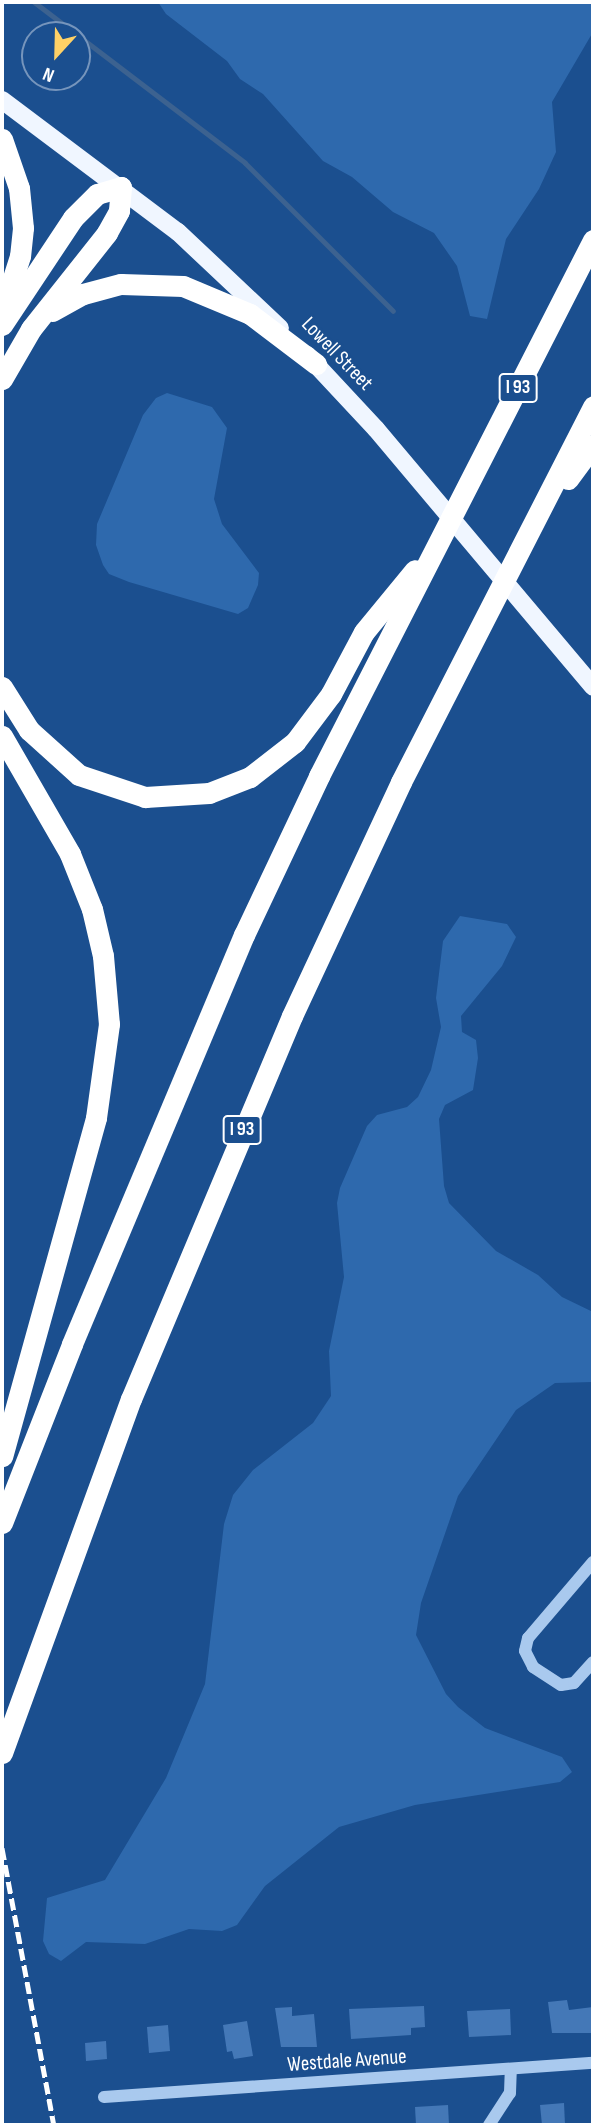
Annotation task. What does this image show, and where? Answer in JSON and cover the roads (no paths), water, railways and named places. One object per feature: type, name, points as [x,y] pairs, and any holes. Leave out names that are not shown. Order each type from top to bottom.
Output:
[{"type":"highway","points":[[2,139],[16,176],[23,228],[16,271],[2,313]]},
{"type":"highway","points":[[2,325],[73,218],[97,194],[121,187],[119,211],[107,233],[36,323],[2,379]]},
{"type":"highway","name":"I 93","points":[[2,1523],[77,1331],[244,935],[319,776],[593,240]]},
{"type":"highway","points":[[36,323],[90,292],[129,283],[164,282],[202,291],[250,314],[316,364]]},
{"type":"highway","name":"I 93","points":[[2,1752],[100,1478],[210,1205],[348,894],[593,406]]},
{"type":"highway","points":[[531,529],[593,445]]},
{"type":"highway","points":[[2,687],[40,742],[96,783],[126,793],[161,798],[225,788],[278,758],[311,724],[364,632],[443,536]]},
{"type":"highway","points":[[2,736],[85,890],[103,956],[109,1024],[96,1118],[2,1456]]},
{"type":"main road","name":"Lowell Street","points":[[2,100],[121,187],[204,254],[316,364],[402,460],[593,687]]},
{"type":"street","points":[[593,1562],[528,1638],[525,1651],[533,1667],[561,1685],[574,1683],[593,1662]]},
{"type":"street","name":"Westdale Avenue","points":[[104,2097],[593,2063]]},
{"type":"street","points":[[489,2125],[510,2093],[511,2070]]},
{"type":"waterway","points":[[34,2],[245,163],[393,311]]},
{"type":"railway","points":[[2,1848],[54,2125]]}]
